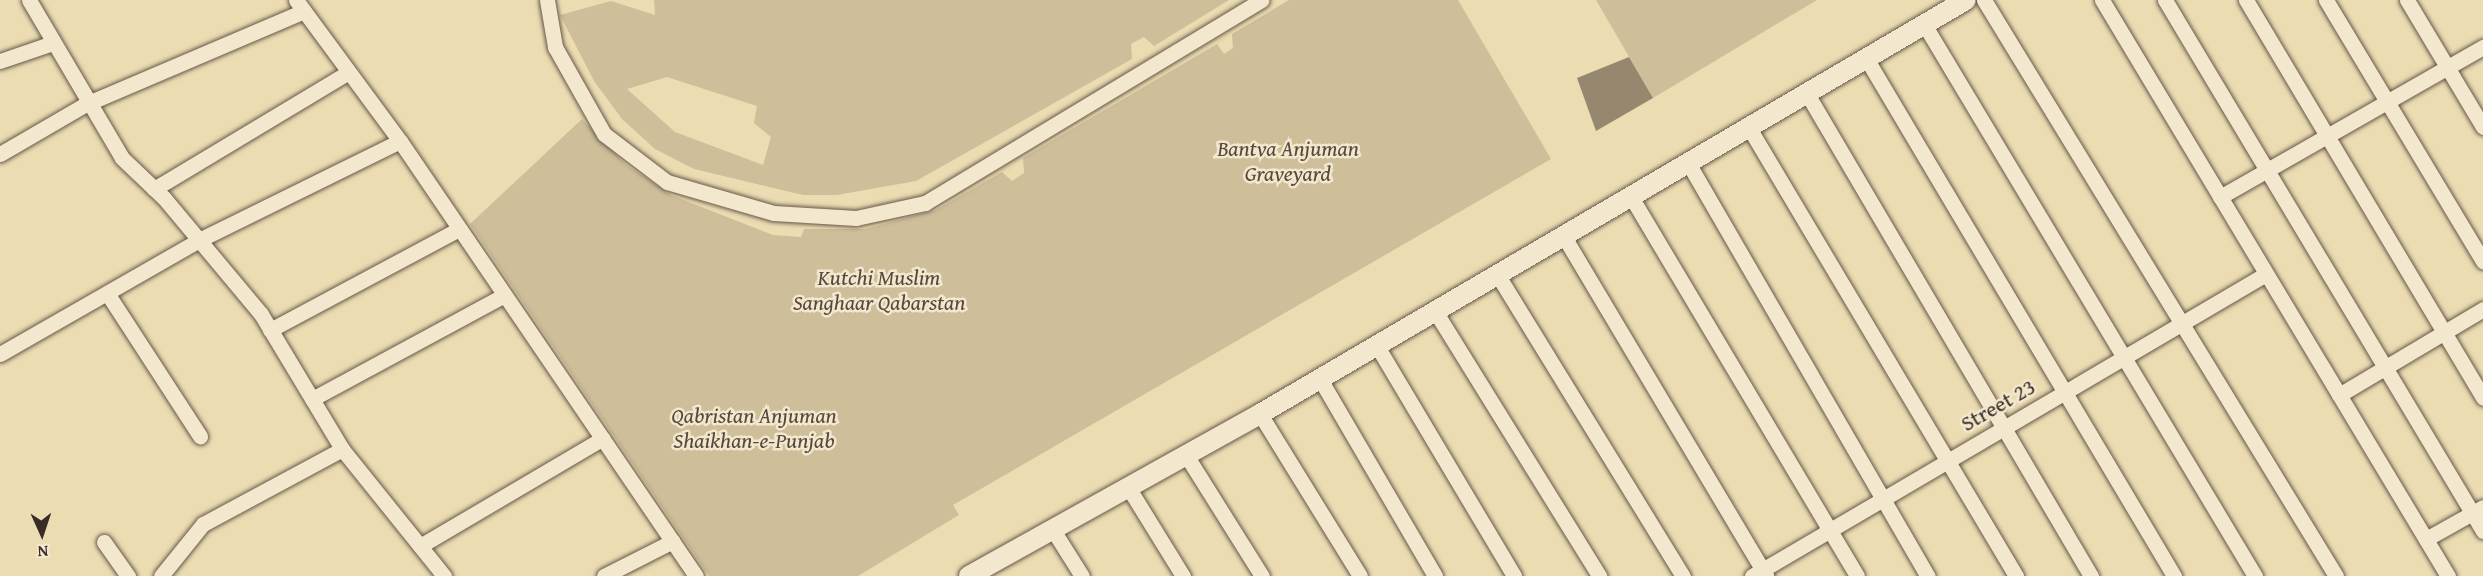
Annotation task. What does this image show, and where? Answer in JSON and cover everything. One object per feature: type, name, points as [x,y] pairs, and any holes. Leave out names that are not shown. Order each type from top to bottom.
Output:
[{"type":"street","points":[[29,0],[86,104],[122,158],[154,189],[199,240],[270,330],[342,449],[444,576]]},
{"type":"street","points":[[547,0],[555,47],[604,134],[667,182],[774,213],[856,218],[925,203],[1261,0]]},
{"type":"street","points":[[976,574],[1260,414],[1687,161],[1966,0]]},
{"type":"street","points":[[1984,0],[2336,576]]},
{"type":"street","points":[[2102,0],[2448,576]]},
{"type":"street","points":[[2165,0],[2385,368],[2478,510],[2483,531]]},
{"type":"street","points":[[2246,0],[2483,398]]},
{"type":"street","points":[[2326,0],[2483,261]]},
{"type":"street","points":[[2407,0],[2483,127]]},
{"type":"street","points":[[0,154],[86,104],[300,6],[400,141],[696,576]]},
{"type":"street","points":[[1924,24],[2255,576]]},
{"type":"street","points":[[0,61],[53,43]]},
{"type":"street","points":[[2220,197],[2483,47]]},
{"type":"street","points":[[1866,58],[2174,576]]},
{"type":"street","points":[[154,189],[349,72]]},
{"type":"street","points":[[1806,92],[2091,576]]},
{"type":"street","points":[[1748,126],[2016,576]]},
{"type":"street","points":[[0,354],[199,240],[400,141]]},
{"type":"street","points":[[1687,161],[1928,576]]},
{"type":"street","points":[[1630,195],[1857,576]]},
{"type":"street","points":[[270,330],[459,229]]},
{"type":"street","points":[[1563,235],[1760,574]]},
{"type":"street","points":[[1497,274],[1683,576]]},
{"type":"street","name":"Street 23","points":[[1760,574],[1883,498],[2266,274]]},
{"type":"street","points":[[107,292],[200,436]]},
{"type":"street","points":[[312,399],[504,295]]},
{"type":"street","points":[[2339,395],[2483,309]]},
{"type":"street","points":[[1435,311],[1599,576]]},
{"type":"street","points":[[1377,346],[1514,576]]},
{"type":"street","points":[[1320,379],[1435,576]]},
{"type":"street","points":[[1260,414],[1360,576]]},
{"type":"street","points":[[420,546],[603,438]]},
{"type":"street","points":[[161,576],[203,524],[342,449]]},
{"type":"street","points":[[1186,455],[1262,576]]},
{"type":"street","points":[[1128,487],[1183,576]]},
{"type":"street","points":[[2426,539],[2478,510]]},
{"type":"street","points":[[1053,530],[1082,576]]},
{"type":"street","points":[[604,576],[673,541]]},
{"type":"street","points":[[104,542],[128,576]]},
{"type":"green space","points":[[654,0],[1229,0],[1154,46],[1144,37],[1131,44],[1132,59],[916,181],[837,195],[803,195],[694,169],[655,149],[622,119],[594,81],[560,15],[611,1],[655,15]],"holes":[[[667,77],[757,106],[754,123],[771,137],[763,165],[675,132],[627,89]]]},
{"type":"green space","points":[[1289,0],[1458,0],[1551,159],[953,505],[959,515],[858,576],[709,576],[470,224],[582,119],[625,164],[671,195],[773,235],[801,237],[804,229],[865,229],[936,210],[1002,172],[1012,181],[1024,173],[1023,158],[1217,44],[1224,54],[1233,48],[1232,34]]},
{"type":"green space","points":[[1596,0],[1817,0],[1653,98]]},
{"type":"building","points":[[1629,57],[1653,98],[1596,131],[1577,78]]},
{"type":"park label","name":"Bantva Anjuman Graveyard","points":[[1288,160]]},
{"type":"park label","name":"Kutchi Muslim Sanghaar Qabarstan","points":[[879,290]]},
{"type":"park label","name":"Qabristan Anjuman Shaikhan-e-Punjab","points":[[754,428]]}]
